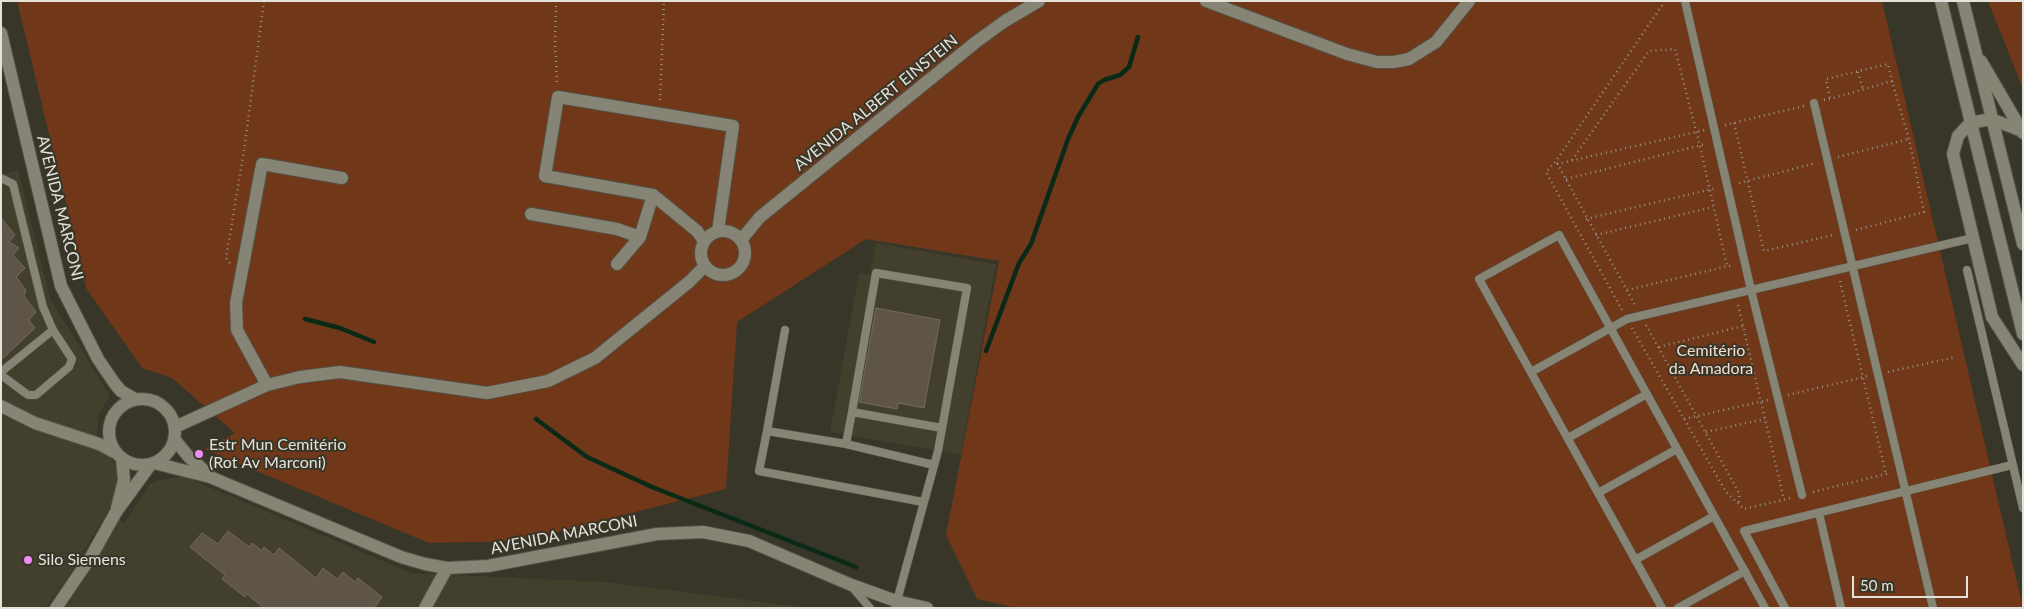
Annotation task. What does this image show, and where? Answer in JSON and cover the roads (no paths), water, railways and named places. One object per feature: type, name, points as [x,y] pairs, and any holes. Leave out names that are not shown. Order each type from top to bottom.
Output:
[{"type":"street","name":"AVENIDA ALBERT EINSTEIN","points":[[741,240],[760,217],[976,42],[1004,21],[1039,1]]},
{"type":"street","points":[[1206,1],[1347,54],[1377,62],[1394,62],[1409,59],[1436,42],[1469,1]]},
{"type":"street","points":[[1941,1],[2023,334]]},
{"type":"street","points":[[1963,1],[2023,244]]},
{"type":"street","name":"AVENIDA MARCONI","points":[[1,33],[61,286],[98,359],[114,384],[121,392],[135,399]]},
{"type":"street","points":[[1975,50],[2023,132]]},
{"type":"street","points":[[704,241],[698,231],[653,195],[545,176],[558,97],[733,126],[718,231]]},
{"type":"street","points":[[2023,132],[1991,119],[1970,123],[1958,136],[1953,154],[1992,317],[2023,365]]},
{"type":"street","points":[[267,385],[237,330],[236,303],[262,164],[342,178]]},
{"type":"street","points":[[616,264],[640,236],[653,195]]},
{"type":"street","points":[[531,214],[617,229],[640,236]]},
{"type":"street","points":[[718,231],[731,232],[741,240],[745,253],[741,266],[736,271],[723,275],[716,274],[705,266],[700,254],[704,241],[718,231]]},
{"type":"street","points":[[175,433],[267,385],[300,377],[340,372],[487,393],[548,381],[594,358],[689,282],[705,266]]},
{"type":"street","points":[[56,608],[92,555],[116,512],[153,464],[164,458],[175,433],[172,416],[156,402],[135,399],[118,408],[109,426],[111,445],[119,456],[124,480],[116,512]]},
{"type":"street","points":[[1,406],[35,423],[99,444],[131,464],[153,464]]},
{"type":"street","name":"AVENIDA MARCONI","points":[[175,433],[188,456],[210,477]]},
{"type":"street","name":"AVENIDA MARCONI","points":[[153,464],[210,477],[401,557],[447,568],[488,566],[656,534],[703,532],[749,541],[894,605],[927,608]]},
{"type":"street","points":[[425,608],[447,568]]},
{"type":"lane","points":[[1685,1],[1750,290],[1802,495]]},
{"type":"lane","points":[[1814,103],[1933,608]]},
{"type":"lane","points":[[1,178],[13,184],[43,307],[53,330],[72,359],[70,367],[36,395],[28,395],[1,374],[53,330]]},
{"type":"lane","points":[[1662,608],[1479,279],[1559,235],[1765,608]]},
{"type":"lane","points":[[1531,372],[1627,319],[1973,238]]},
{"type":"lane","points":[[1967,270],[2023,508]]},
{"type":"lane","points":[[846,444],[876,273],[967,288],[934,465],[894,605]]},
{"type":"lane","points":[[1978,319],[1992,317]]},
{"type":"lane","points":[[785,330],[759,471],[923,502]]},
{"type":"lane","points":[[1568,438],[1647,394]]},
{"type":"lane","points":[[852,412],[942,428]]},
{"type":"lane","points":[[767,431],[846,444],[934,465]]},
{"type":"lane","points":[[1598,493],[1677,449]]},
{"type":"lane","points":[[1785,608],[1744,531],[2012,465]]},
{"type":"lane","points":[[1819,513],[1842,608]]},
{"type":"lane","points":[[1635,560],[1714,516]]},
{"type":"lane","points":[[1678,608],[1745,571]]},
{"type":"lane","points":[[849,584],[870,608]]},
{"type":"waterway","points":[[986,351],[1019,263],[1031,244],[1068,139],[1078,117],[1098,84],[1120,75],[1129,67],[1138,37]]},
{"type":"waterway","points":[[305,319],[340,328],[374,342]]},
{"type":"waterway","points":[[536,419],[587,457],[652,487],[856,567]]},
{"type":"place","name":"Estr Mun Cemitério (Rot Av Marconi)","points":[[199,454]]},
{"type":"place","name":"Silo Siemens","points":[[28,560]]},
{"type":"park label","name":"Cemitério da Amadora","points":[[1711,360]]}]
